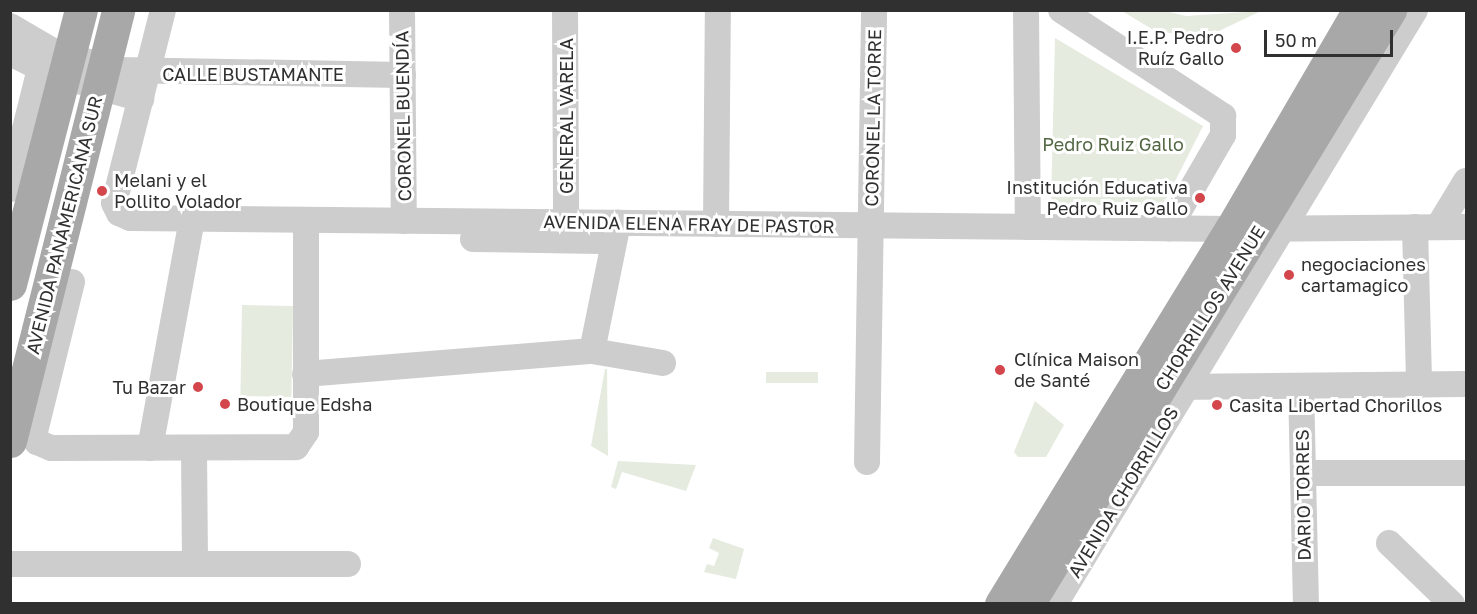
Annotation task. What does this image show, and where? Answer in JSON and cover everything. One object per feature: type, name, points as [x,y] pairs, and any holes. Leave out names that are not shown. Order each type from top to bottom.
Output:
[{"type":"main road","name":"AVENIDA PANAMERICANA SUR","points":[[10,284],[57,68],[81,10]]},
{"type":"main road","name":"AVENIDA PANAMERICANA SUR","points":[[22,438],[100,77],[118,10]]},
{"type":"main road","name":"CHORRILLOS AVENUE","points":[[1258,229],[1359,10]]},
{"type":"main road","name":"CHORRILLOS AVENUE","points":[[1028,603],[1065,521],[1112,443],[1181,332],[1258,229],[1390,10]]},
{"type":"main road","name":"CHORRILLOS AVENUE","points":[[1112,443],[1174,387],[1181,332]]},
{"type":"main road","name":"CHORRILLOS AVENUE","points":[[1001,603],[1065,521]]},
{"type":"street","points":[[141,99],[163,10]]},
{"type":"street","name":"CORONEL BUENDÍA","points":[[402,10],[404,221]]},
{"type":"street","name":"GENERAL VARELA","points":[[565,10],[566,222]]},
{"type":"street","points":[[716,224],[718,10]]},
{"type":"street","name":"CORONEL LA TORRE","points":[[867,462],[874,10]]},
{"type":"street","points":[[1026,10],[1028,227]]},
{"type":"street","points":[[1061,10],[1217,111],[1226,122],[1223,135],[1169,228]]},
{"type":"street","name":"AVENIDA CHORRILLOS","points":[[1055,603],[1258,229],[1415,10]]},
{"type":"street","points":[[10,26],[57,68]]},
{"type":"street","points":[[10,53],[57,68],[100,77]]},
{"type":"street","points":[[10,189],[57,68]]},
{"type":"street","name":"CALLE BUSTAMANTE","points":[[100,77],[147,73],[403,75]]},
{"type":"street","name":"CALLE BUSTAMANTE","points":[[100,77],[141,99]]},
{"type":"street","name":"AVENIDA ELENA FRAY DE PASTOR","points":[[141,99],[114,203],[119,213],[130,218],[192,219],[310,228],[404,221],[566,222],[610,232],[716,224],[1258,229],[1467,227]]},
{"type":"street","points":[[1419,385],[1427,227],[1467,181]]},
{"type":"street","points":[[150,448],[192,219]]},
{"type":"street","points":[[72,282],[22,438],[44,447],[290,448],[301,444],[306,432],[310,228],[610,232],[592,351]]},
{"type":"street","points":[[306,374],[592,351],[663,363]]},
{"type":"street","points":[[1174,387],[1467,384]]},
{"type":"street","name":"DARIO TORRES","points":[[1301,386],[1306,603]]},
{"type":"street","points":[[195,448],[195,564]]},
{"type":"street","points":[[1303,473],[1467,473]]},
{"type":"street","points":[[1389,543],[1452,603]]},
{"type":"street","points":[[10,564],[348,564]]},
{"type":"street","points":[[1457,603],[1467,590]]},
{"type":"green space","points":[[1122,11],[1165,11],[1186,16],[1261,11],[1219,31],[1170,33],[1155,31]]},
{"type":"green space","name":"Pedro Ruiz Gallo","points":[[1055,38],[1203,126],[1163,205],[1051,205]]},
{"type":"green space","points":[[242,305],[293,306],[291,397],[240,396]]},
{"type":"green space","points":[[605,369],[607,369],[608,456],[591,446]]},
{"type":"green space","points":[[766,372],[818,372],[818,383],[766,383]]},
{"type":"green space","points":[[1035,401],[1064,425],[1046,457],[1018,457],[1014,452]]},
{"type":"green space","points":[[618,461],[696,465],[686,491],[622,472],[616,489],[611,487]]},
{"type":"green space","points":[[713,538],[744,549],[736,579],[704,572],[707,564],[714,566],[719,553],[709,548]]},
{"type":"place","name":"I.E.P. Pedro Ruíz Gallo","points":[[1236,48]]},
{"type":"place","name":"Melani y el Pollito Volador","points":[[102,191]]},
{"type":"place","name":"Institución Educativa Pedro Ruiz Gallo","points":[[1200,198]]},
{"type":"place","name":"negociaciones cartamagico","points":[[1289,275]]},
{"type":"place","name":"Clínica Maison de Santé","points":[[1000,370]]},
{"type":"place","name":"Tu Bazar","points":[[198,387]]},
{"type":"place","name":"Boutique Edsha","points":[[225,404]]},
{"type":"place","name":"Casita Libertad Chorillos","points":[[1217,405]]}]
